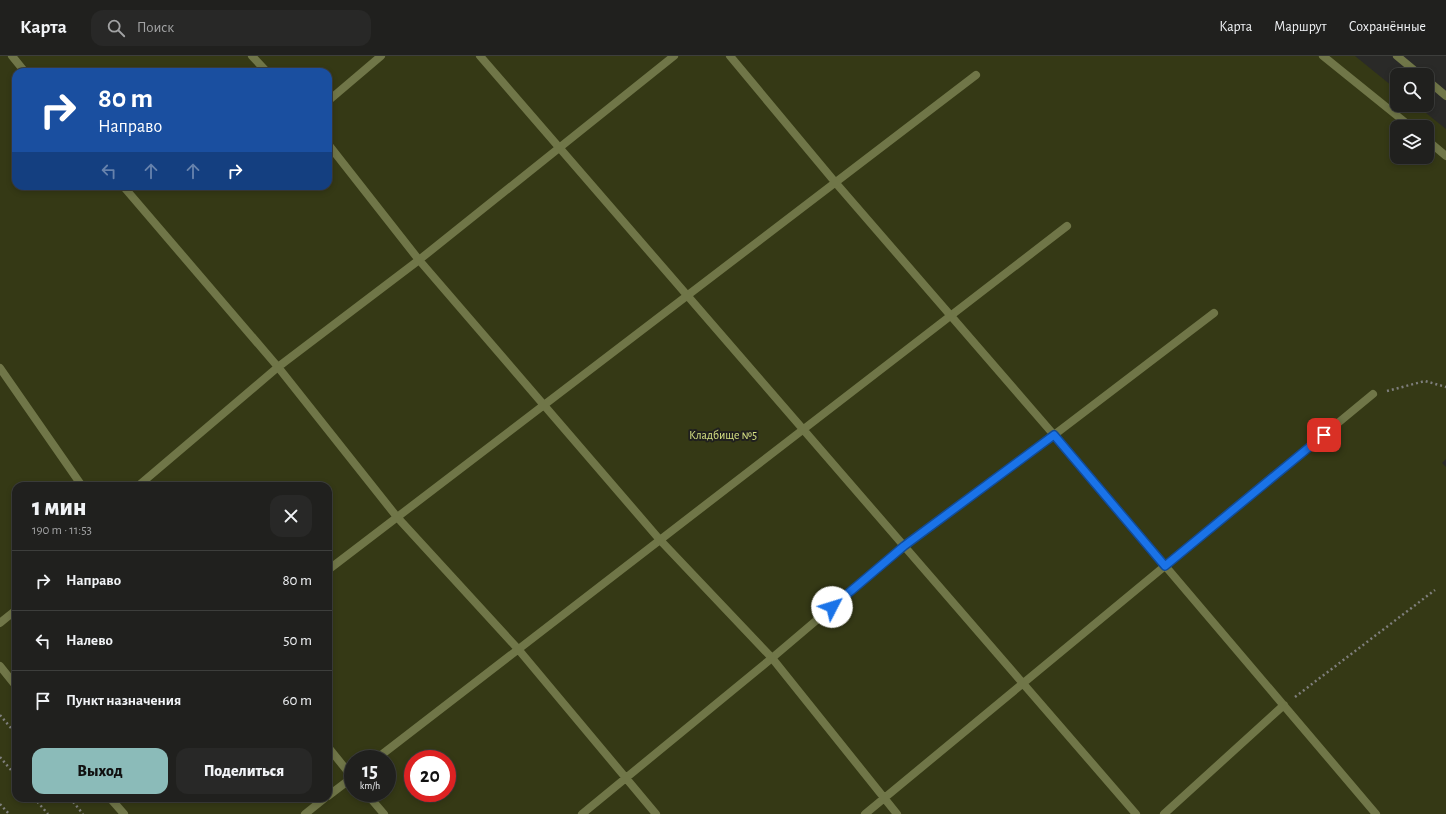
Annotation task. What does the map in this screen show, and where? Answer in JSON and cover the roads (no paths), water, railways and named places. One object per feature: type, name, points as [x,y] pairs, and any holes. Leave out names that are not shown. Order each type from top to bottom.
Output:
[{"type":"lane","points":[[12,56],[22,68]]},
{"type":"lane","points":[[252,56],[263,68]]},
{"type":"lane","points":[[332,98],[381,56]]},
{"type":"lane","points":[[480,56],[1136,814]]},
{"type":"lane","points":[[143,482],[278,367],[419,260],[674,56]]},
{"type":"lane","points":[[730,56],[835,182],[1054,435],[1376,814]]},
{"type":"lane","points":[[1323,56],[1401,120]]},
{"type":"lane","points":[[1397,56],[1412,68]]},
{"type":"lane","points":[[332,567],[976,75]]},
{"type":"lane","points":[[1434,86],[1446,96]]},
{"type":"lane","points":[[1434,146],[1446,156]]},
{"type":"lane","points":[[332,149],[419,260],[660,540],[772,658],[897,814]]},
{"type":"lane","points":[[126,190],[278,367],[397,517],[518,649],[656,814]]},
{"type":"lane","points":[[388,750],[1066,226]]},
{"type":"lane","points":[[582,814],[772,658],[904,546],[1054,435],[1214,313]]},
{"type":"lane","points":[[0,368],[79,482]]},
{"type":"lane","points":[[865,814],[1373,394]]},
{"type":"lane","points":[[0,623],[12,613]]},
{"type":"lane","points":[[0,666],[12,681]]},
{"type":"lane","points":[[1164,814],[1284,705]]},
{"type":"lane","points":[[332,752],[344,767]]},
{"type":"lane","points":[[332,793],[344,784]]},
{"type":"lane","points":[[114,802],[124,814]]},
{"type":"lane","points":[[305,814],[321,802]]},
{"type":"lane","points":[[374,802],[384,814]]},
{"type":"park label","name":"Кладбище №5","points":[[723,435]]}]
